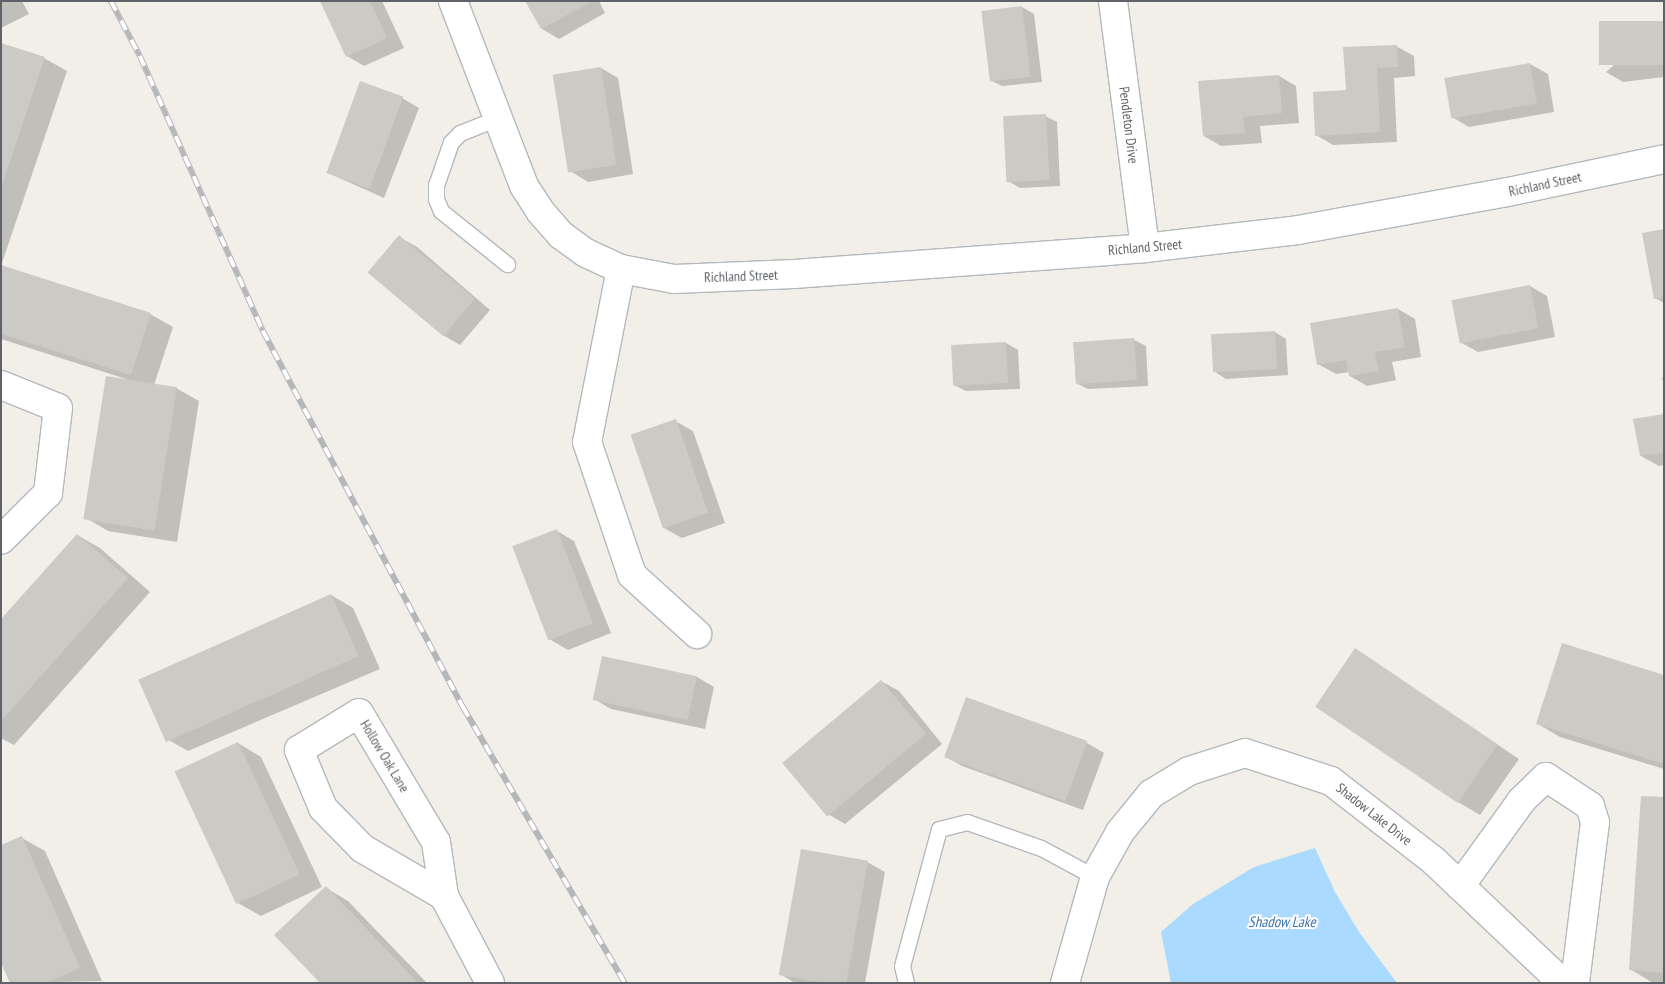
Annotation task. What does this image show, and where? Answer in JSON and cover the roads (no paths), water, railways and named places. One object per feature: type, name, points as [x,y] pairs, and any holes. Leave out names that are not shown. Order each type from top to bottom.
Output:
[{"type":"street","name":"Richland Street","points":[[453,1],[524,186],[540,211],[561,235],[586,254],[621,269],[684,278],[794,274],[1145,248],[1298,230],[1508,192],[1664,159]]},
{"type":"street","name":"Pendleton Drive","points":[[1113,1],[1145,248]]},
{"type":"street","points":[[621,269],[587,442],[632,575],[697,634]]},
{"type":"street","points":[[1,385],[58,408],[48,493],[1,540]]},
{"type":"street","name":"Hollow Oak Lane","points":[[444,896],[362,848],[323,808],[299,750],[359,713],[436,842],[444,896],[490,983]]},
{"type":"street","name":"Shadow Lake Drive","points":[[1065,983],[1095,877],[1120,832],[1151,794],[1189,771],[1245,753],[1331,781],[1434,861],[1552,973],[1557,983]]},
{"type":"street","points":[[1460,886],[1522,800],[1546,777],[1590,806],[1595,822],[1575,983]]},
{"type":"lane","points":[[498,118],[460,133],[451,142],[436,185],[436,199],[441,211],[508,264]]},
{"type":"lane","points":[[906,983],[902,966],[939,829],[967,822],[1041,848],[1095,877]]},
{"type":"water","name":"Shadow Lake","points":[[1315,848],[1335,892],[1359,932],[1397,983],[1171,983],[1161,932],[1193,904],[1254,867]]},
{"type":"railway","points":[[111,1],[140,56],[263,331],[463,707],[625,983]]}]
